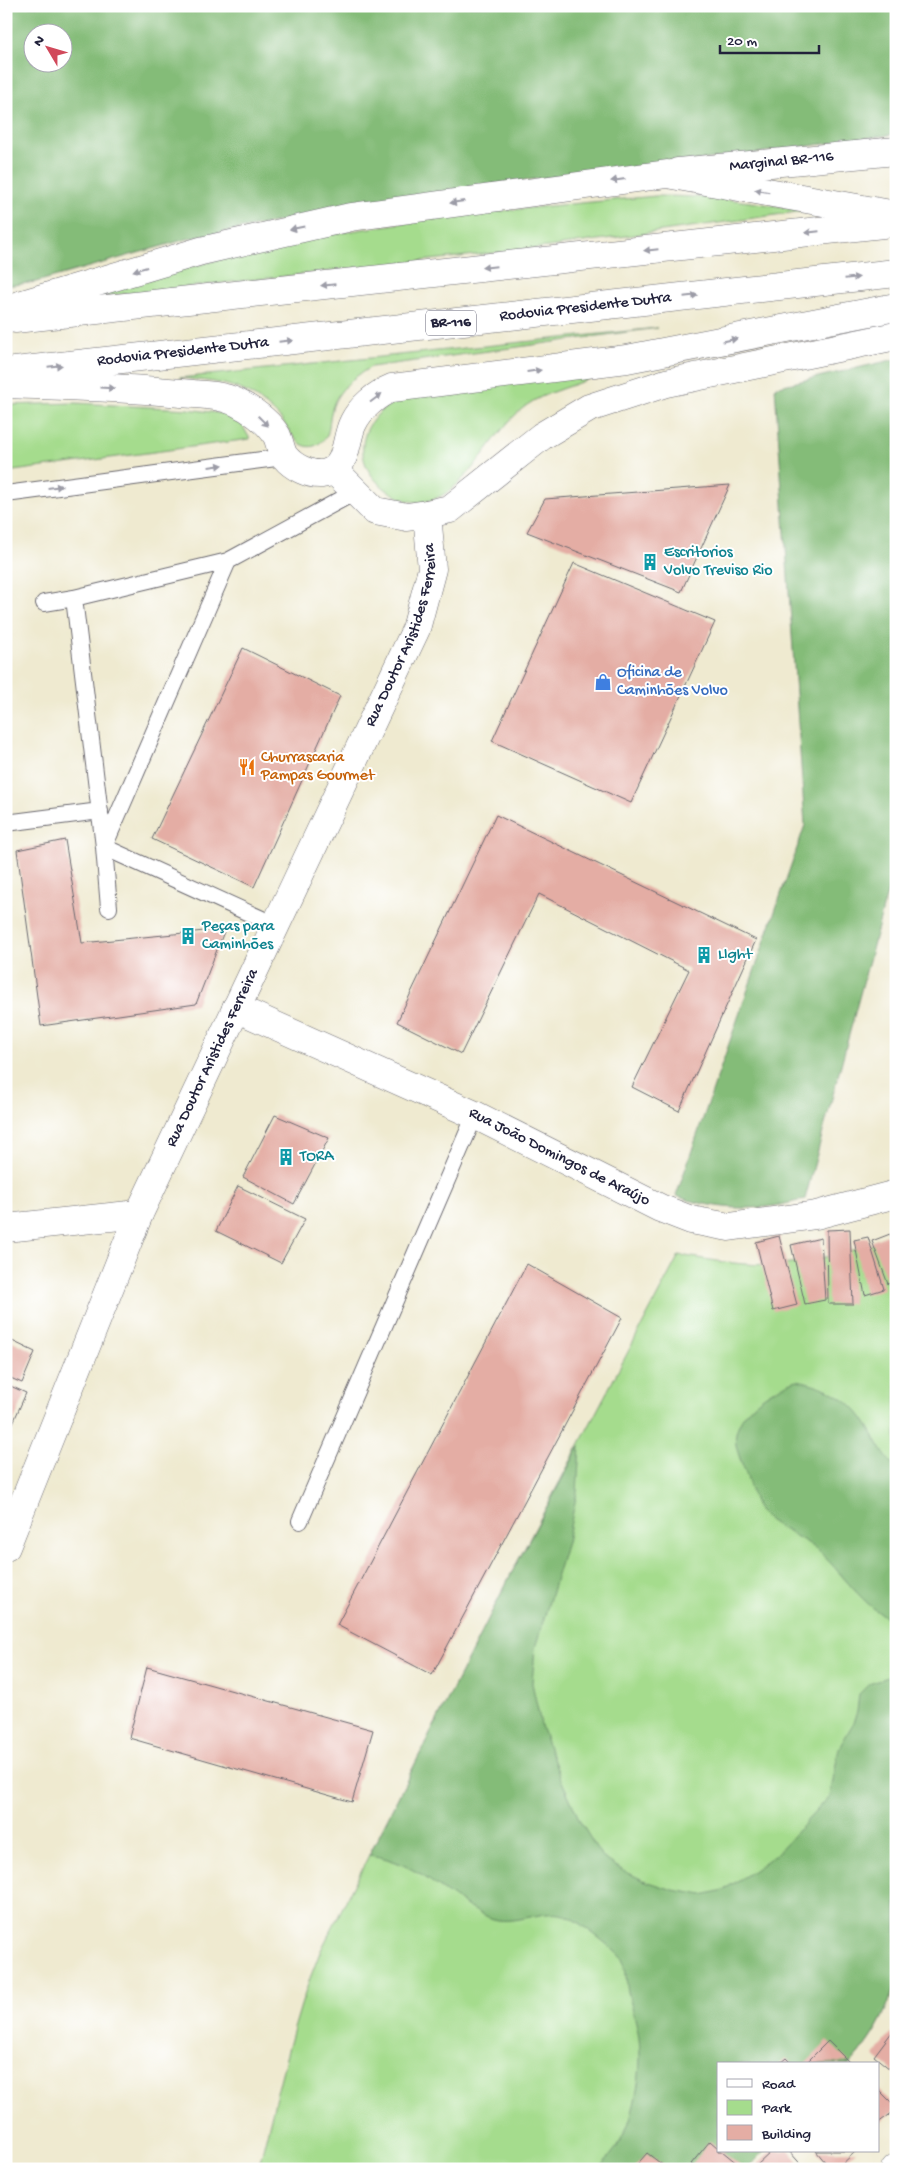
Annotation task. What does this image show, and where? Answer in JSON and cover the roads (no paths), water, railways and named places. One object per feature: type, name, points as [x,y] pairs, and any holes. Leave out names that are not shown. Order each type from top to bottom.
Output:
[{"type":"main road","name":"Marginal BR-116","points":[[6,309],[201,251],[351,217],[667,174],[896,152]]},
{"type":"main road","points":[[667,174],[896,215]]},
{"type":"main road","points":[[6,320],[896,223]]},
{"type":"main road","name":"Rodovia Presidente Dutra","points":[[6,372],[896,273]]},
{"type":"main road","points":[[6,384],[156,390],[223,398],[250,410],[266,423],[277,437],[284,457],[311,474],[322,474],[334,470],[345,456],[352,424],[356,418],[375,398],[392,388],[627,359],[896,307]]},
{"type":"main road","points":[[334,470],[375,512],[407,516],[450,509],[542,436],[589,408],[666,382],[896,336]]},
{"type":"main road","name":"Rua Doutor Aristides Ferreira","points":[[6,1546],[139,1214],[416,629],[432,569],[427,514]]},
{"type":"main road","name":"Rua João Domingos de Araújo","points":[[236,1008],[475,1115],[660,1208],[691,1220],[729,1227],[816,1215],[896,1194]]},
{"type":"main road","points":[[6,1228],[139,1214]]},
{"type":"lane","points":[[6,494],[284,457]]},
{"type":"lane","points":[[44,603],[74,598],[228,561],[354,492]]},
{"type":"lane","points":[[104,846],[228,561]]},
{"type":"lane","points":[[74,598],[104,846],[109,908]]},
{"type":"lane","points":[[6,823],[100,811]]},
{"type":"lane","points":[[104,846],[275,925]]},
{"type":"lane","points":[[300,1521],[475,1115]]},
{"type":"place","name":"Escritorios Volvo Treviso Rio","points":[[650,562]]},
{"type":"place","name":"Oficina de Caminhões Volvo","points":[[603,682]]},
{"type":"place","name":"Churrascaria Pampas Gourmet","points":[[247,767]]},
{"type":"place","name":"Peças para Caminhões","points":[[188,936]]},
{"type":"place","name":"LIght","points":[[704,955]]},
{"type":"place","name":"TORA","points":[[286,1157]]}]
